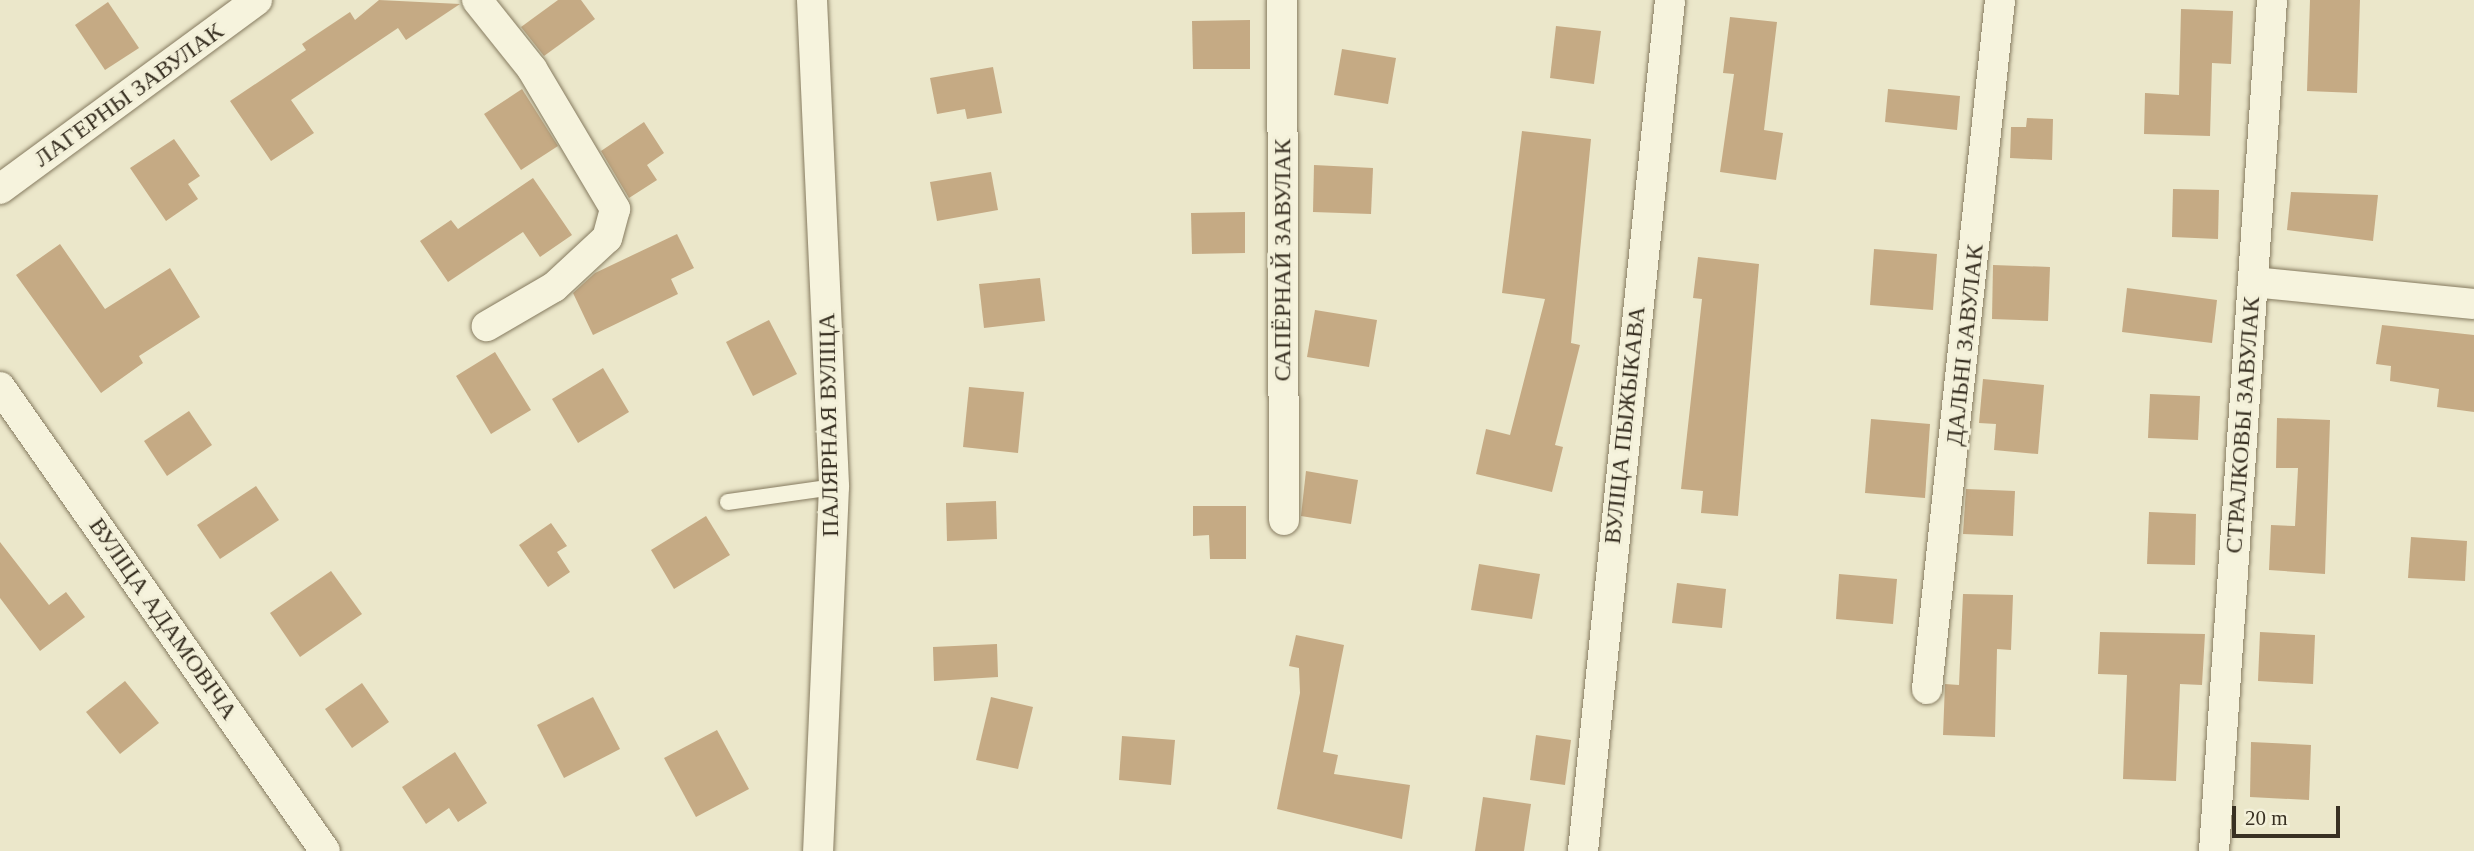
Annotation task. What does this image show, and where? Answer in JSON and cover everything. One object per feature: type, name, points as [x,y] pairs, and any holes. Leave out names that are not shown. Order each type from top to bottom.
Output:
[{"type":"street","name":"ЛАГЕРНЫ ЗАВУЛАК","points":[[0,189],[257,0]]},
{"type":"street","points":[[477,0],[531,69],[615,209],[607,238],[554,287],[486,326]]},
{"type":"street","name":"ПАЛЯРНАЯ ВУЛІЦА","points":[[812,0],[834,486],[818,851]]},
{"type":"street","name":"САПЁРНАЙ ЗАВУЛАК","points":[[1282,0],[1284,520]]},
{"type":"street","name":"ВУЛІЦА ПЫЖЫКАВА","points":[[1583,851],[1670,0]]},
{"type":"street","name":"ДАЛЬНІ ЗАВУЛАК","points":[[1927,689],[2000,0]]},
{"type":"street","name":"СТРАЛКОВЫ ЗАВУЛАК","points":[[2214,851],[2273,0]]},
{"type":"street","points":[[2253,282],[2474,304]]},
{"type":"street","name":"ВУЛІЦА АДАМОВІЧА","points":[[0,387],[326,851]]},
{"type":"lane","points":[[728,502],[834,486]]},
{"type":"building","points":[[379,0],[460,4],[406,40],[398,28],[291,100],[314,133],[271,161],[230,101],[306,50],[302,44],[350,12],[355,20]]},
{"type":"building","points":[[558,0],[581,0],[595,19],[544,56],[521,27]]},
{"type":"building","points":[[2310,0],[2360,0],[2357,93],[2307,91]]},
{"type":"building","points":[[108,2],[139,48],[105,70],[75,25]]},
{"type":"building","points":[[2181,9],[2233,11],[2231,64],[2212,63],[2210,136],[2144,134],[2145,93],[2179,95]]},
{"type":"building","points":[[1730,17],[1777,22],[1764,130],[1783,133],[1776,180],[1720,172],[1734,74],[1723,73]]},
{"type":"building","points":[[1250,20],[1250,69],[1193,69],[1192,21]]},
{"type":"building","points":[[1556,26],[1601,31],[1594,84],[1550,78]]},
{"type":"building","points":[[1342,49],[1396,58],[1388,104],[1334,95]]},
{"type":"building","points":[[993,67],[1002,113],[967,119],[965,109],[937,114],[930,78]]},
{"type":"building","points":[[522,89],[558,146],[521,170],[484,114]]},
{"type":"building","points":[[1888,89],[1960,96],[1957,130],[1885,122]]},
{"type":"building","points":[[2027,118],[2053,119],[2052,160],[2010,158],[2011,127],[2026,127]]},
{"type":"building","points":[[644,122],[664,153],[647,165],[657,180],[629,198],[601,151]]},
{"type":"building","points":[[1522,131],[1591,139],[1571,343],[1580,345],[1555,445],[1563,447],[1552,492],[1476,474],[1486,429],[1510,435],[1545,299],[1502,293]]},
{"type":"building","points":[[174,139],[200,176],[188,184],[198,199],[166,221],[130,168]]},
{"type":"building","points":[[1314,165],[1373,168],[1371,214],[1313,212]]},
{"type":"building","points":[[991,172],[998,210],[937,221],[930,182]]},
{"type":"building","points":[[533,178],[572,235],[540,257],[523,232],[448,282],[420,241],[451,220],[458,229]]},
{"type":"building","points":[[2173,189],[2219,190],[2218,239],[2172,237]]},
{"type":"building","points":[[2291,192],[2378,195],[2373,241],[2287,230]]},
{"type":"building","points":[[1245,212],[1245,253],[1192,254],[1191,213]]},
{"type":"building","points":[[677,234],[694,268],[671,279],[678,294],[593,335],[573,293],[595,273]]},
{"type":"building","points":[[60,244],[105,309],[170,268],[200,317],[139,356],[143,363],[101,393],[16,275]]},
{"type":"building","points":[[1874,249],[1937,254],[1933,310],[1870,305]]},
{"type":"building","points":[[1698,257],[1759,264],[1738,516],[1701,513],[1703,491],[1681,489],[1702,299],[1693,298]]},
{"type":"building","points":[[1993,265],[2050,267],[2048,321],[1992,319]]},
{"type":"building","points":[[1040,278],[1045,321],[984,328],[979,284]]},
{"type":"building","points":[[2127,288],[2217,300],[2212,343],[2122,332]]},
{"type":"building","points":[[1315,310],[1377,320],[1369,367],[1307,357]]},
{"type":"building","points":[[769,320],[797,374],[753,396],[726,342]]},
{"type":"building","points":[[2382,325],[2474,335],[2474,412],[2437,407],[2439,389],[2390,381],[2391,366],[2376,364]]},
{"type":"building","points":[[495,352],[531,410],[491,434],[456,376]]},
{"type":"building","points":[[603,368],[629,412],[578,443],[552,399]]},
{"type":"building","points":[[1983,379],[2044,385],[2038,454],[1994,450],[1996,424],[1979,423]]},
{"type":"building","points":[[969,387],[1024,392],[1018,453],[963,447]]},
{"type":"building","points":[[2150,394],[2200,396],[2198,440],[2148,438]]},
{"type":"building","points":[[189,411],[212,445],[167,476],[144,441]]},
{"type":"building","points":[[2277,418],[2330,420],[2325,574],[2269,570],[2271,525],[2295,526],[2298,468],[2276,468]]},
{"type":"building","points":[[1871,419],[1930,424],[1925,498],[1865,493]]},
{"type":"building","points":[[1306,471],[1358,480],[1351,524],[1301,516]]},
{"type":"building","points":[[256,486],[279,520],[220,559],[197,525]]},
{"type":"building","points":[[1966,489],[2015,491],[2013,536],[1963,534]]},
{"type":"building","points":[[996,501],[997,539],[947,541],[946,503]]},
{"type":"building","points":[[1193,506],[1246,506],[1246,559],[1210,559],[1209,535],[1193,536]]},
{"type":"building","points":[[2149,512],[2196,514],[2195,565],[2147,564]]},
{"type":"building","points":[[706,516],[730,555],[674,589],[651,550]]},
{"type":"building","points":[[551,523],[567,546],[557,552],[570,572],[548,587],[519,545]]},
{"type":"building","points":[[2411,537],[2467,541],[2465,581],[2408,578]]},
{"type":"building","points":[[0,542],[49,605],[66,592],[85,617],[40,651],[0,598]]},
{"type":"building","points":[[1479,564],[1540,574],[1532,619],[1471,610]]},
{"type":"building","points":[[331,571],[362,614],[300,657],[270,613]]},
{"type":"building","points":[[1839,574],[1897,579],[1893,624],[1836,619]]},
{"type":"building","points":[[1677,583],[1726,589],[1722,628],[1672,623]]},
{"type":"building","points":[[1963,594],[2013,595],[2011,650],[1997,649],[1995,737],[1943,735],[1945,684],[1959,685]]},
{"type":"building","points":[[2100,632],[2205,634],[2202,685],[2180,684],[2176,781],[2123,779],[2127,675],[2098,674]]},
{"type":"building","points":[[2260,632],[2315,635],[2313,684],[2258,681]]},
{"type":"building","points":[[1296,635],[1344,645],[1323,752],[1338,755],[1334,774],[1410,785],[1402,839],[1277,809],[1300,693],[1299,668],[1289,666]]},
{"type":"building","points":[[997,644],[998,677],[934,681],[933,647]]},
{"type":"building","points":[[125,681],[159,723],[120,754],[86,712]]},
{"type":"building","points":[[362,683],[389,722],[352,748],[325,709]]},
{"type":"building","points":[[593,697],[620,749],[564,778],[537,725]]},
{"type":"building","points":[[991,697],[1033,707],[1018,769],[976,760]]},
{"type":"building","points":[[717,730],[749,789],[696,817],[664,758]]},
{"type":"building","points":[[1536,735],[1571,740],[1565,785],[1530,780]]},
{"type":"building","points":[[1122,736],[1175,740],[1171,785],[1119,780]]},
{"type":"building","points":[[2251,742],[2311,745],[2309,800],[2250,797]]},
{"type":"building","points":[[455,752],[487,803],[458,822],[449,808],[426,824],[402,787]]},
{"type":"building","points":[[1483,797],[1531,804],[1524,851],[1475,851]]}]
